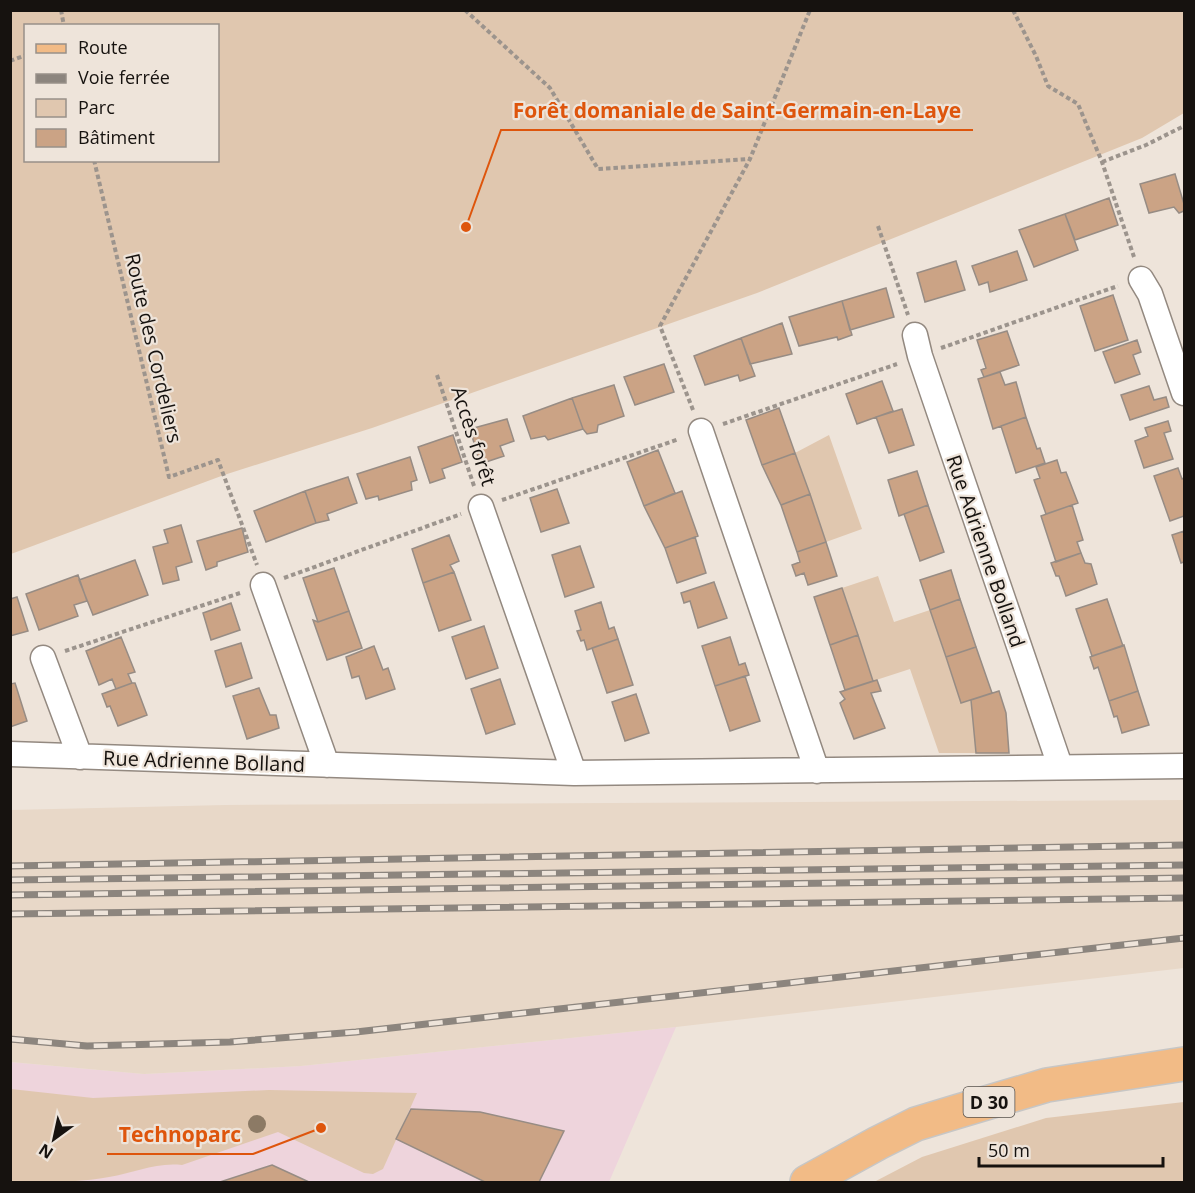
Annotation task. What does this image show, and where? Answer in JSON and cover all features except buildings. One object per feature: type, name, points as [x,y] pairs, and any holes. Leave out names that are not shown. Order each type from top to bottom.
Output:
[{"type":"main road","name":"D 30","points":[[807,1182],[916,1124],[958,1110],[1047,1085],[1185,1064]]},
{"type":"street","points":[[1141,279],[1150,294],[1185,393]]},
{"type":"street","name":"Rue Adrienne Bolland","points":[[915,335],[920,356],[1060,766]]},
{"type":"street","points":[[701,431],[817,771]]},
{"type":"street","points":[[481,507],[574,773]]},
{"type":"street","name":"Rue Adrienne Bolland","points":[[262,585],[327,765]]},
{"type":"street","name":"Rue Adrienne Bolland","points":[[43,658],[80,757]]},
{"type":"street","name":"Rue Adrienne Bolland","points":[[10,754],[574,773],[1185,766]]},
{"type":"path","points":[[465,10],[550,88],[598,169],[750,159]]},
{"type":"path","points":[[481,507],[701,431],[660,326],[750,159],[810,10]]},
{"type":"path","points":[[1013,10],[1048,86],[1078,104],[1102,162],[1141,279]]},
{"type":"path","points":[[1102,162],[1146,145],[1185,126]]},
{"type":"path","name":"Route des Cordeliers","points":[[94,162],[169,477],[218,460],[262,585]]},
{"type":"path","points":[[878,226],[915,335]]},
{"type":"path","name":"Accès forêt","points":[[437,375],[481,507]]},
{"type":"shaded area","points":[[1184,800],[1184,968],[676,1027],[301,1066],[144,1074],[11,1062],[11,810],[225,805]]},
{"type":"shaded area","points":[[676,1027],[609,1182],[11,1182],[10,1062],[144,1074],[301,1066]]},
{"type":"green space","points":[[10,11],[1184,11],[1184,113],[1142,138],[757,293],[372,428],[224,475],[11,554]]},
{"type":"green space","points":[[829,435],[862,529],[826,542],[795,453]]},
{"type":"green space","points":[[878,576],[894,622],[930,610],[961,703],[971,700],[976,753],[939,753],[910,669],[873,681],[842,588]]},
{"type":"green space","points":[[11,1089],[93,1098],[269,1090],[417,1093],[383,1169],[373,1174],[364,1173],[278,1132],[182,1165],[154,1166],[97,1179],[11,1182]]},
{"type":"green space","points":[[1184,1102],[1184,1182],[874,1182],[922,1157],[1046,1118]]},
{"type":"railway","points":[[10,866],[1184,845]]},
{"type":"railway","points":[[10,880],[1184,865]]},
{"type":"railway","points":[[10,895],[1184,878]]},
{"type":"railway","points":[[10,914],[1184,898]]},
{"type":"railway","points":[[10,1039],[87,1046],[230,1042],[356,1032],[1184,938]]},
{"type":"place","name":"Forêt domaniale de Saint-Germain-en-Laye","points":[[466,227]]},
{"type":"place","name":"Technoparc","points":[[321,1128]]}]
